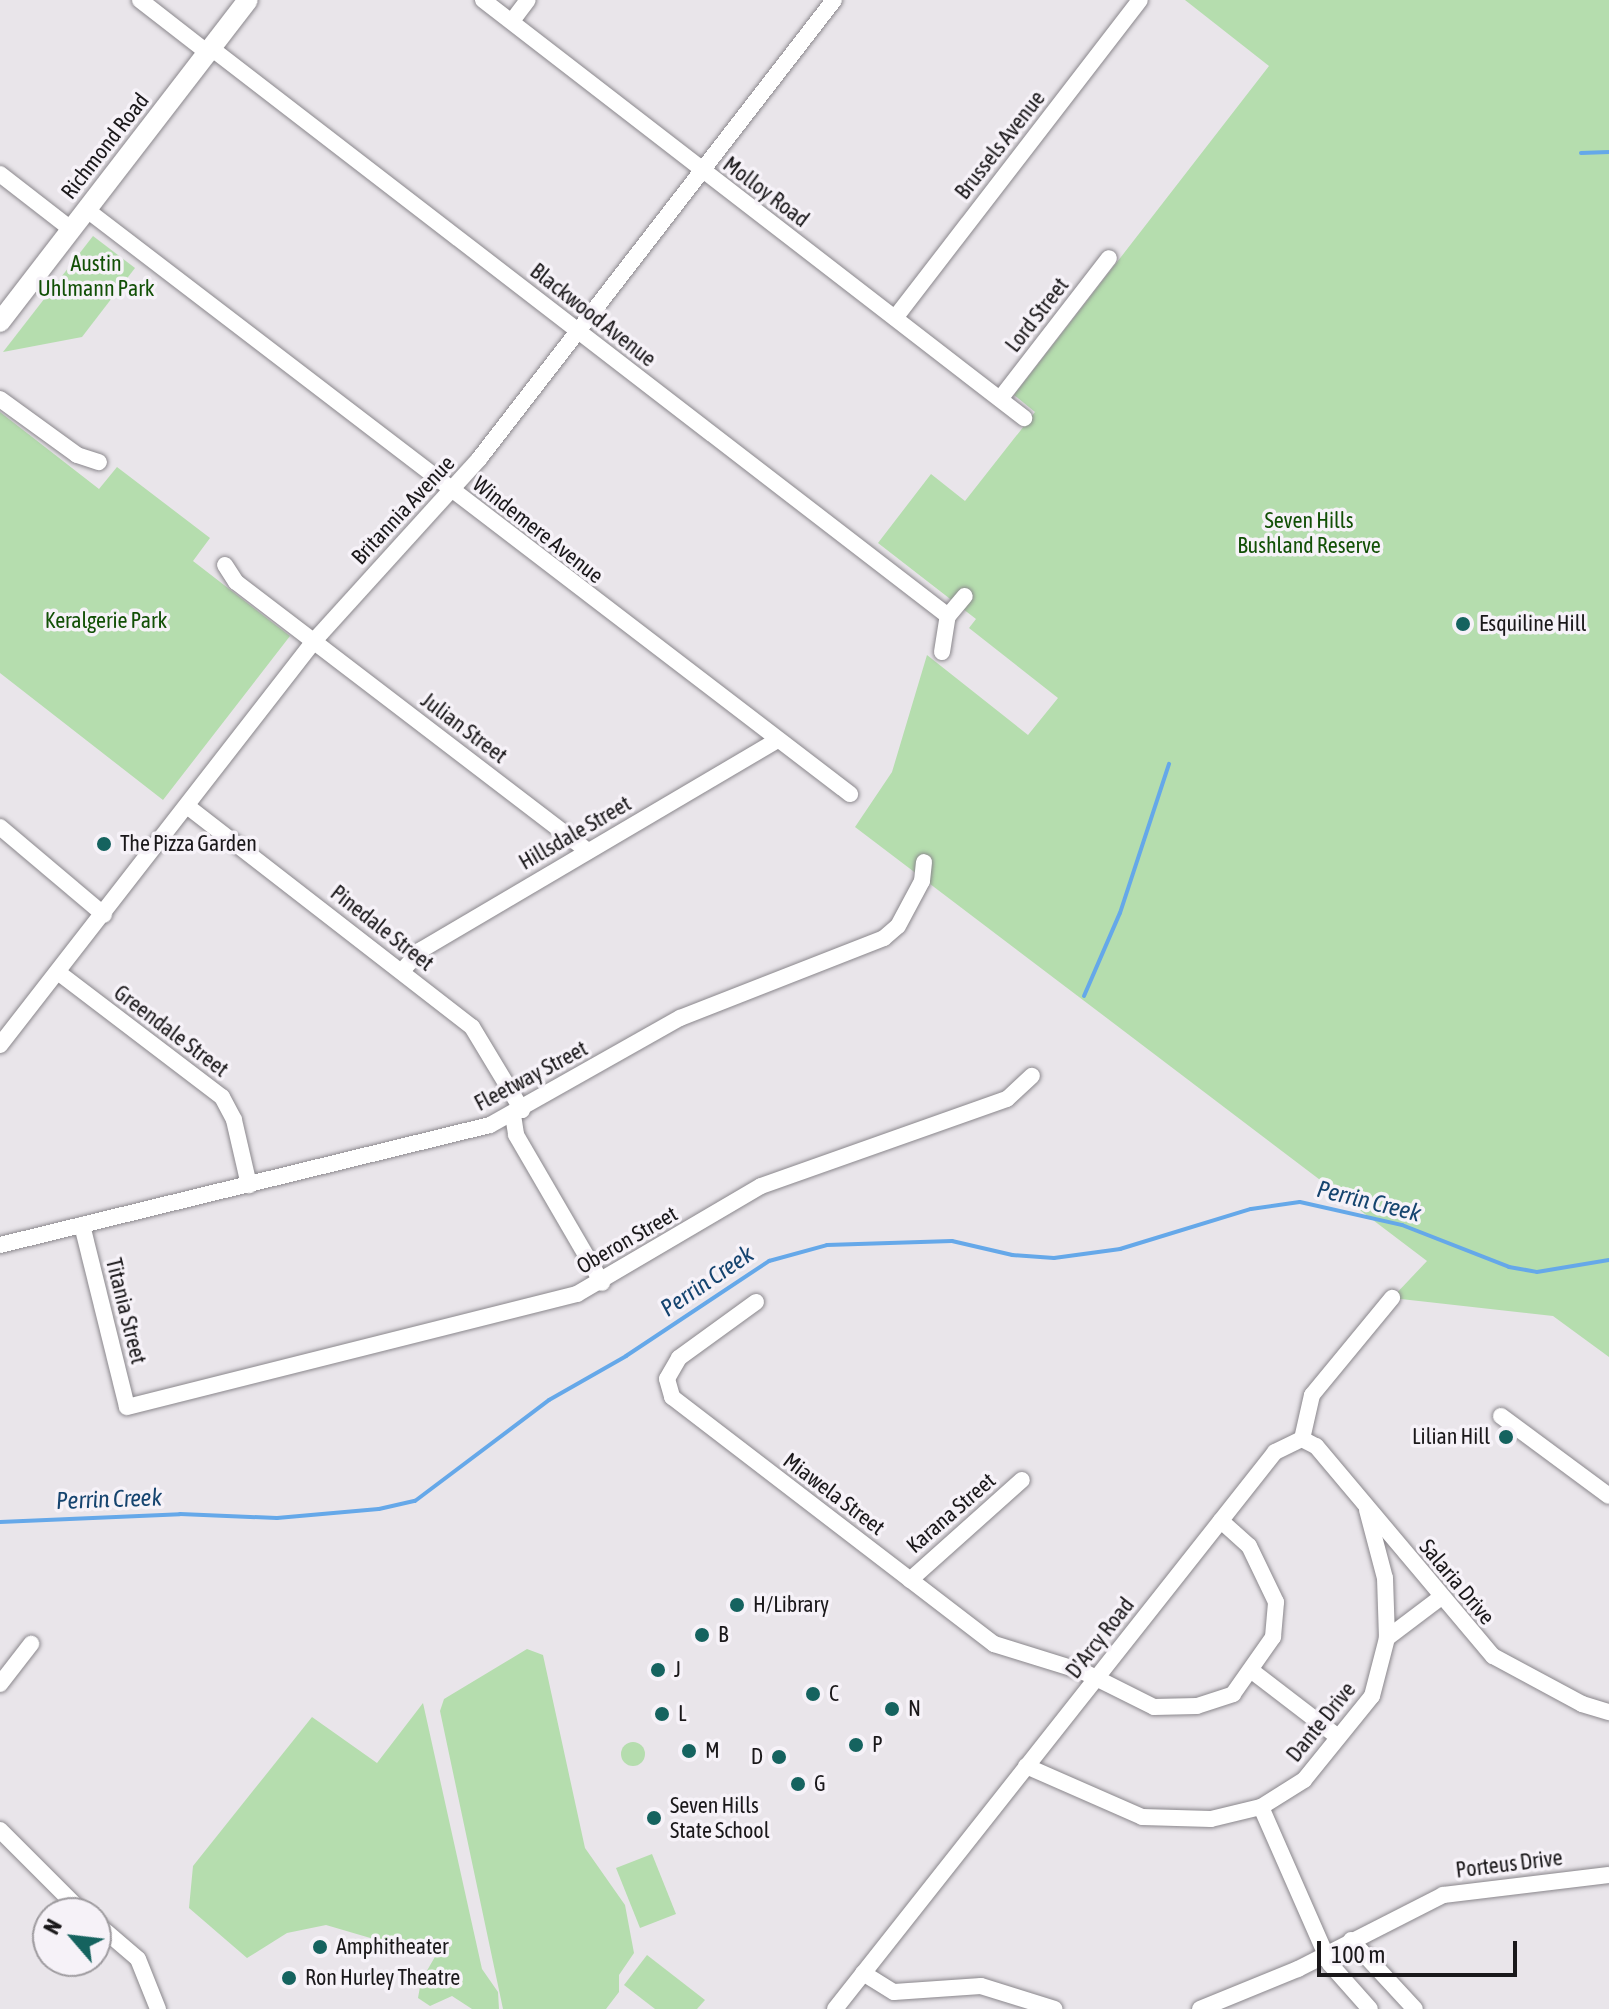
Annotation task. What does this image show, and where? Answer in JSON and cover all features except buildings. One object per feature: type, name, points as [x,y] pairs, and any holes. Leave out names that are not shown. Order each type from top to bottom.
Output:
[{"type":"main road","name":"Richmond Road","points":[[0,322],[248,0]]},
{"type":"street","name":"Blackwood Avenue","points":[[140,0],[210,50],[948,616]]},
{"type":"street","name":"Molloy Road","points":[[483,0],[1024,418]]},
{"type":"street","points":[[512,21],[528,0]]},
{"type":"street","name":"Britannia Avenue","points":[[0,1045],[314,641],[451,491],[834,0]]},
{"type":"street","name":"Brussels Avenue","points":[[895,318],[1140,0]]},
{"type":"street","points":[[0,174],[71,229]]},
{"type":"street","name":"Windemere Avenue","points":[[87,210],[776,741],[850,794]]},
{"type":"street","name":"Lord Street","points":[[1000,399],[1109,258]]},
{"type":"street","points":[[0,399],[77,455],[99,462]]},
{"type":"street","name":"Julian Street","points":[[225,565],[236,582],[588,851]]},
{"type":"street","points":[[942,652],[948,616],[965,596]]},
{"type":"street","name":"Hillsdale Street","points":[[402,971],[421,950],[776,741]]},
{"type":"street","name":"Pinedale Street","points":[[187,806],[472,1027],[518,1113],[516,1135],[602,1283]]},
{"type":"street","points":[[0,827],[104,915]]},
{"type":"street","name":"Fleetway Street","points":[[0,1245],[473,1131],[518,1113],[680,1018],[884,938],[898,926],[922,881],[924,862]]},
{"type":"street","name":"Greendale Street","points":[[59,973],[222,1097],[234,1120],[249,1185]]},
{"type":"street","name":"Oberon Street","points":[[127,1407],[559,1299],[602,1283],[761,1186],[1007,1099],[1032,1076]]},
{"type":"street","name":"Titania Street","points":[[82,1225],[127,1407]]},
{"type":"street","points":[[1302,1439],[1312,1395],[1392,1298]]},
{"type":"street","name":"Miawela Street","points":[[756,1302],[679,1358],[670,1370],[667,1390],[994,1644],[1097,1677],[1154,1707],[1197,1706],[1233,1694],[1273,1637],[1276,1602],[1249,1546],[1221,1521]]},
{"type":"street","points":[[1501,1416],[1609,1496]]},
{"type":"street","name":"Salaria Drive","points":[[1302,1439],[1316,1446],[1477,1642],[1508,1668],[1609,1712]]},
{"type":"street","name":"D'Arcy Road","points":[[835,2009],[1275,1452],[1302,1439]]},
{"type":"street","name":"Karana Street","points":[[910,1580],[1022,1480]]},
{"type":"street","name":"Dante Drive","points":[[1026,1766],[1142,1817],[1211,1819],[1261,1807],[1304,1780],[1377,1687],[1387,1638],[1385,1578],[1365,1504]]},
{"type":"street","points":[[1387,1638],[1440,1598]]},
{"type":"street","points":[[0,1684],[31,1644]]},
{"type":"street","points":[[1252,1671],[1338,1737]]},
{"type":"street","points":[[1261,1807],[1325,1954],[1370,2009]]},
{"type":"street","points":[[0,1830],[67,1897]]},
{"type":"street","name":"Porteus Drive","points":[[1200,2009],[1325,1954],[1424,1902],[1461,1890],[1609,1875]]},
{"type":"street","points":[[112,1937],[138,1959],[158,2009]]},
{"type":"street","points":[[1351,1940],[1415,2009]]},
{"type":"street","points":[[863,1973],[894,1992],[981,1986],[1055,2009]]},
{"type":"green space","name":"Seven Hills Bushland Reserve","points":[[1185,0],[1609,0],[1609,1357],[1553,1316],[1392,1298],[1427,1261],[855,827],[892,772],[927,655],[1028,735],[1058,698],[969,628],[976,619],[878,543],[931,474],[965,501],[1035,412],[1014,395],[1269,66]]},
{"type":"green space","name":"Austin Uhlmann Park","points":[[93,236],[135,268],[82,337],[3,352]]},
{"type":"green space","name":"Keralgerie Park","points":[[0,412],[99,489],[117,467],[210,538],[193,561],[290,636],[163,800],[0,673]]},
{"type":"green space","points":[[527,1649],[543,1655],[585,1848],[625,1905],[634,1953],[619,1975],[619,1992],[606,2009],[503,2009],[440,1711],[444,1699]]},
{"type":"green space","points":[[423,1703],[482,1969],[498,1992],[499,2009],[472,2009],[452,1996],[430,2006],[418,1998],[421,1981],[436,1955],[427,1944],[398,1955],[384,1942],[326,1925],[287,1933],[247,1958],[189,1908],[193,1866],[312,1717],[377,1763]]},
{"type":"green space","points":[[633,1742],[642,1745],[645,1754],[642,1763],[633,1766],[624,1763],[621,1754],[624,1745]]},
{"type":"green space","points":[[652,1854],[676,1914],[640,1928],[616,1868]]},
{"type":"green space","points":[[647,1955],[705,2000],[697,2009],[655,2009],[624,1985]]},
{"type":"waterway","points":[[1581,153],[1609,152]]},
{"type":"waterway","points":[[1084,996],[1120,913],[1169,764]]},
{"type":"waterway","name":"Perrin Creek","points":[[0,1522],[180,1514],[277,1518],[379,1509],[415,1501],[549,1400],[626,1356],[769,1261],[827,1245],[952,1241],[1012,1255],[1054,1258],[1120,1249],[1251,1209],[1300,1202],[1402,1225],[1509,1267],[1537,1272],[1609,1260]]},
{"type":"place","name":"Esquiline Hill","points":[[1463,624]]},
{"type":"place","name":"The Pizza Garden","points":[[104,844]]},
{"type":"place","name":"Lilian Hill","points":[[1506,1437]]},
{"type":"place","name":"H/Library","points":[[737,1605]]},
{"type":"place","name":"B","points":[[702,1635]]},
{"type":"place","name":"J","points":[[658,1670]]},
{"type":"place","name":"C","points":[[813,1694]]},
{"type":"place","name":"N","points":[[892,1709]]},
{"type":"place","name":"L","points":[[662,1714]]},
{"type":"place","name":"P","points":[[856,1745]]},
{"type":"place","name":"M","points":[[689,1751]]},
{"type":"place","name":"D","points":[[779,1757]]},
{"type":"place","name":"G","points":[[798,1784]]},
{"type":"place","name":"Seven Hills State School","points":[[654,1818]]},
{"type":"place","name":"Amphitheater","points":[[320,1947]]},
{"type":"place","name":"Ron Hurley Theatre","points":[[289,1978]]}]
